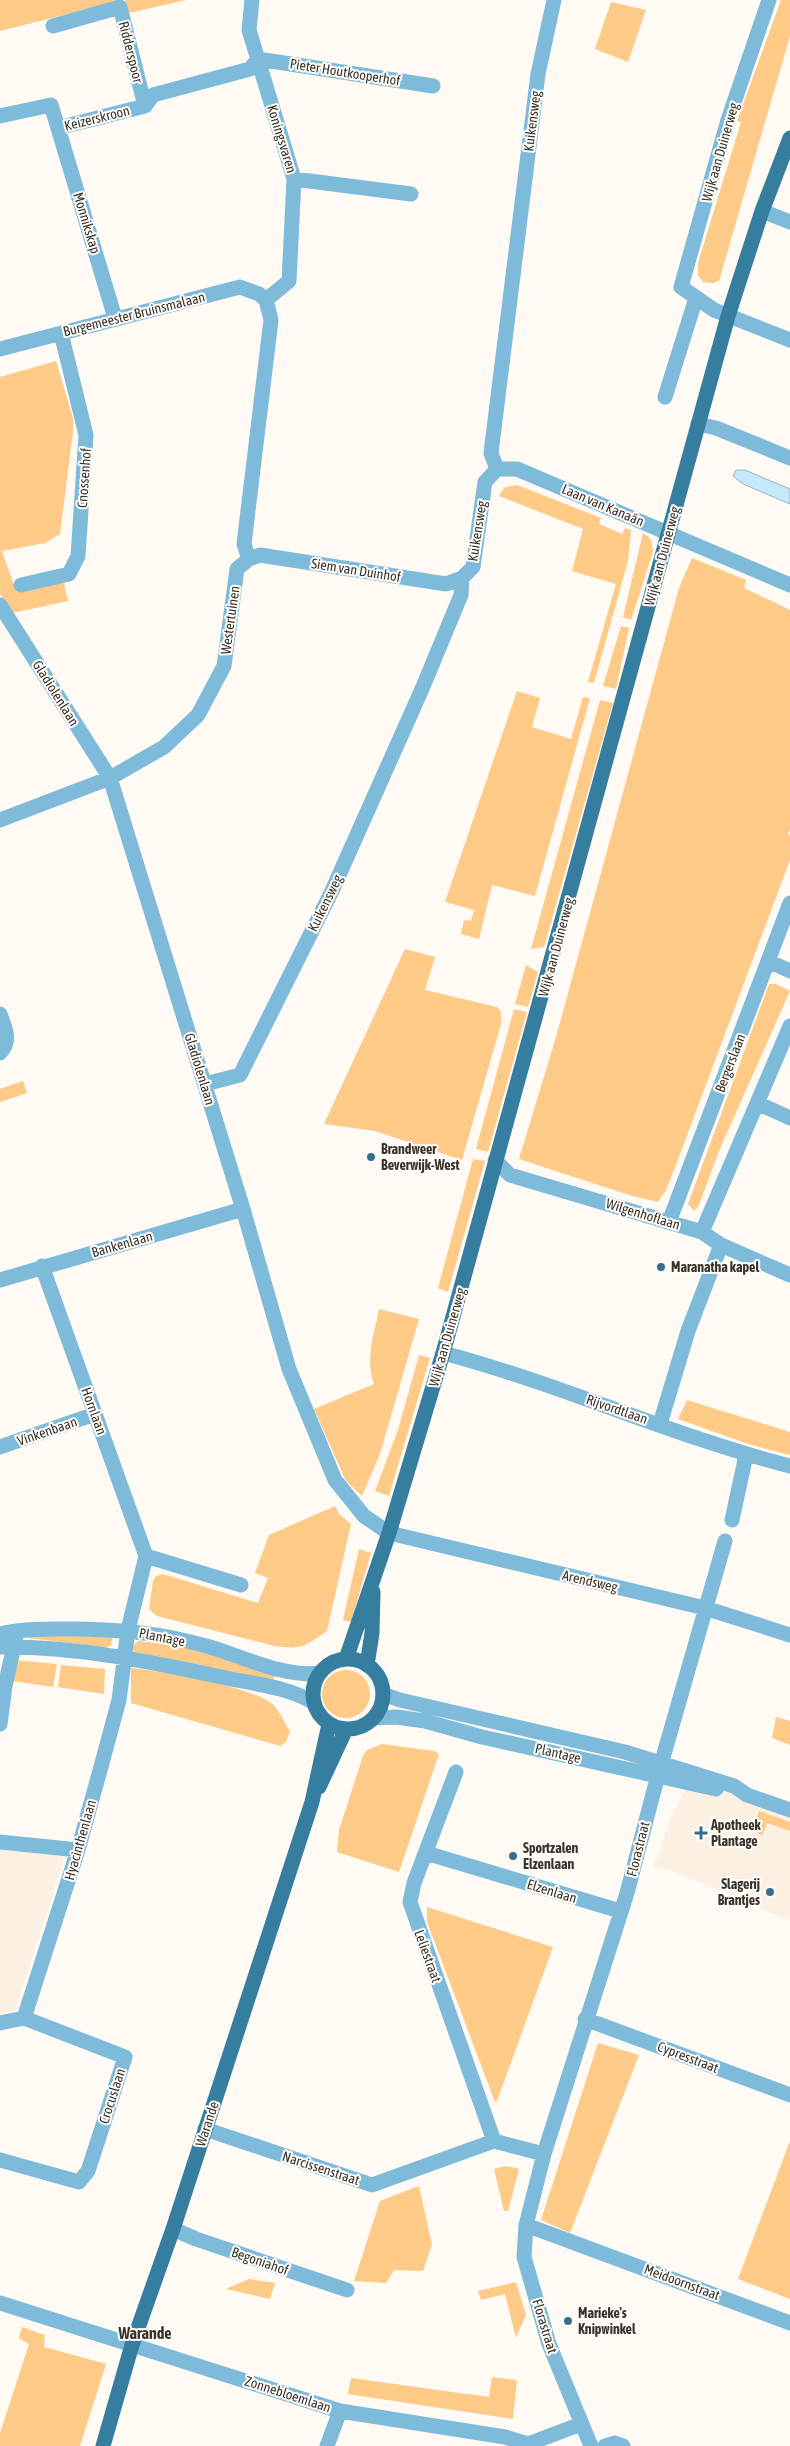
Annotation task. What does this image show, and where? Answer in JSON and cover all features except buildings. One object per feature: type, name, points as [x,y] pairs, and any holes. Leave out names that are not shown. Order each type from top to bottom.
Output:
[{"type":"main road","name":"Wijk aan Duinerweg","points":[[346,1659],[389,1534],[443,1353],[495,1160],[539,1011],[728,316],[762,211],[790,138]]},
{"type":"main road","name":"Wijk aan Duinerweg","points":[[367,1665],[372,1634],[374,1574]]},
{"type":"main road","points":[[346,1659],[367,1665],[381,1682],[383,1694],[379,1710],[374,1718],[362,1727],[346,1729],[329,1724],[317,1711],[314,1703],[315,1682],[320,1673],[328,1666],[346,1659]]},
{"type":"main road","name":"Warande","points":[[103,2446],[132,2345],[173,2229],[312,1802],[329,1724]]},
{"type":"main road","name":"Warande","points":[[312,1802],[346,1729]]},
{"type":"street","name":"Koningsvaren","points":[[252,0],[249,30],[294,179],[289,281],[266,300]]},
{"type":"street","name":"Kuikensweg","points":[[205,1084],[240,1075],[331,893],[422,689],[461,595],[462,578],[473,567],[485,482],[497,469],[491,453],[538,74],[554,0]]},
{"type":"street","name":"Wijk aan Duinerweg","points":[[728,316],[714,310],[681,287],[728,120],[768,0]]},
{"type":"street","name":"Ridderspoor","points":[[53,26],[120,7],[144,106]]},
{"type":"street","name":"Pieter Houtkooperhof","points":[[258,59],[433,86]]},
{"type":"street","name":"Keizerskroon","points":[[0,116],[51,105],[58,128],[144,106],[153,95],[250,69],[258,59]]},
{"type":"street","name":"Monnikskap","points":[[58,128],[115,318]]},
{"type":"street","points":[[294,179],[411,194]]},
{"type":"street","points":[[762,211],[790,222]]},
{"type":"street","name":"Burgemeester Bruinsmalaan","points":[[0,349],[240,287],[259,294],[266,300]]},
{"type":"street","points":[[665,396],[696,298]]},
{"type":"street","points":[[249,559],[244,544],[271,320],[266,300]]},
{"type":"street","points":[[728,316],[790,340]]},
{"type":"street","name":"Cnossenhof","points":[[21,585],[69,574],[78,556],[86,436],[61,333]]},
{"type":"street","points":[[698,424],[716,428],[790,458]]},
{"type":"street","name":"Laan van Kanaän","points":[[497,469],[517,469],[790,585]]},
{"type":"street","name":"Siem van Duinhof","points":[[249,559],[260,556],[446,584],[462,578]]},
{"type":"street","name":"Westertuinen","points":[[0,820],[110,778],[164,747],[198,715],[224,666],[237,569],[249,559]]},
{"type":"street","name":"Gladiolenlaan","points":[[0,604],[5,619],[110,778],[243,1208],[289,1369],[335,1480],[364,1516],[389,1534]]},
{"type":"street","name":"Bergerslaan","points":[[669,1222],[790,903]]},
{"type":"street","points":[[768,961],[790,971]]},
{"type":"street","points":[[0,1014],[7,1034],[6,1047],[0,1053]]},
{"type":"street","points":[[702,1232],[790,1026]]},
{"type":"street","points":[[757,1103],[790,1118]]},
{"type":"street","name":"Wilgenhoflaan","points":[[495,1160],[510,1175],[702,1232],[721,1245],[790,1275]]},
{"type":"street","name":"Bankenlaan","points":[[0,1280],[243,1208]]},
{"type":"street","points":[[660,1424],[688,1331],[721,1245]]},
{"type":"street","name":"Hornlaan","points":[[42,1266],[146,1556]]},
{"type":"street","name":"Rijvordtlaan","points":[[443,1353],[522,1377],[746,1455],[790,1466]]},
{"type":"street","name":"Vinkenbaan","points":[[0,1447],[95,1414]]},
{"type":"street","points":[[732,1520],[746,1455]]},
{"type":"street","name":"Arendsweg","points":[[389,1534],[705,1608],[790,1635]]},
{"type":"street","name":"Florastraat","points":[[592,2446],[581,2424],[549,2344],[524,2257],[526,2225],[544,2154],[620,1911],[725,1541]]},
{"type":"street","points":[[125,1659],[128,1630],[146,1556],[241,1585]]},
{"type":"street","name":"Plantage","points":[[0,1634],[28,1628],[128,1630],[172,1637],[293,1673],[308,1675],[320,1673]]},
{"type":"street","points":[[0,1724],[8,1647],[16,1631]]},
{"type":"street","name":"Plantage","points":[[8,1647],[83,1651],[279,1689],[302,1696],[314,1703]]},
{"type":"street","name":"Hyacinthenlaan","points":[[24,2018],[78,1850],[119,1700],[125,1659]]},
{"type":"street","name":"Plantage","points":[[383,1694],[400,1700],[625,1752],[661,1765],[734,1786],[742,1792],[790,1810]]},
{"type":"street","name":"Plantage","points":[[374,1718],[396,1717],[425,1721],[482,1736],[661,1765]]},
{"type":"street","name":"Leliestraat","points":[[456,1772],[414,1883],[410,1902],[494,2141]]},
{"type":"street","points":[[0,1842],[78,1850]]},
{"type":"street","name":"Elzenlaan","points":[[426,1853],[620,1911]]},
{"type":"street","points":[[0,2022],[24,2018]]},
{"type":"street","name":"Crocuslaan","points":[[0,2160],[79,2182],[88,2171],[125,2057],[24,2018]]},
{"type":"street","name":"Cypresstraat","points":[[585,2019],[790,2095]]},
{"type":"street","name":"Narcissenstraat","points":[[205,2129],[372,2185],[494,2141]]},
{"type":"street","points":[[494,2141],[544,2154]]},
{"type":"street","name":"Meidoornstraat","points":[[526,2225],[790,2323]]},
{"type":"street","name":"Begoniahof","points":[[173,2229],[196,2239],[347,2290]]},
{"type":"street","name":"Zonnebloemlaan","points":[[0,2303],[340,2411],[505,2437],[528,2445],[581,2424]]},
{"type":"street","points":[[327,2446],[340,2411]]},
{"type":"street","points":[[605,2446],[615,2443],[624,2446]]},
{"type":"shaded area","points":[[0,0],[124,0],[0,31]]},
{"type":"shaded area","points":[[125,0],[186,0],[129,13]]},
{"type":"shaded area","points":[[781,0],[790,0],[790,36],[719,281],[713,283],[703,282],[698,275],[698,263],[741,122],[737,121]]},
{"type":"shaded area","points":[[611,2],[646,10],[628,62],[595,49]]},
{"type":"shaded area","points":[[56,361],[73,418],[73,432],[60,534],[45,543],[2,551],[15,588],[62,574],[68,601],[12,613],[0,594],[0,377]]},
{"type":"shaded area","points":[[517,485],[601,518],[599,524],[622,534],[625,528],[631,530],[628,561],[594,683],[588,682],[616,584],[572,571],[583,529],[499,496],[505,487]]},
{"type":"shaded area","points":[[643,533],[651,539],[653,552],[631,620],[623,617]]},
{"type":"shaded area","points":[[692,558],[746,580],[744,588],[790,610],[790,829],[788,834],[790,835],[790,860],[679,1157],[666,1190],[658,1202],[629,1195],[519,1159],[556,1037],[679,588]]},
{"type":"shaded area","points":[[621,626],[629,628],[616,689],[603,686]]},
{"type":"shaded area","points":[[517,691],[540,698],[532,727],[571,739],[583,697],[590,698],[535,896],[492,885],[479,939],[461,934],[464,920],[471,921],[474,910],[445,902]]},
{"type":"shaded area","points":[[600,700],[613,703],[544,947],[531,949]]},
{"type":"shaded area","points":[[405,949],[435,957],[425,990],[497,1007],[501,1012],[501,1024],[462,1160],[375,1131],[324,1124]]},
{"type":"shaded area","points":[[526,965],[538,972],[528,1007],[515,1004]]},
{"type":"shaded area","points":[[769,984],[776,984],[790,991],[719,1151],[699,1205],[694,1211],[688,1204]]},
{"type":"shaded area","points":[[514,1009],[527,1012],[488,1152],[476,1149]]},
{"type":"shaded area","points":[[23,1081],[27,1093],[0,1102],[0,1089]]},
{"type":"shaded area","points":[[473,1159],[485,1161],[448,1292],[438,1288]]},
{"type":"shaded area","points":[[379,1309],[419,1319],[380,1454],[362,1496],[346,1481],[314,1409],[374,1384],[371,1375],[370,1356]]},
{"type":"shaded area","points":[[419,1355],[430,1358],[389,1496],[375,1491],[398,1430]]},
{"type":"shaded area","points":[[687,1400],[790,1432],[790,1455],[751,1445],[678,1419]]},
{"type":"shaded area","points":[[335,1506],[339,1514],[351,1524],[327,1631],[303,1646],[275,1646],[157,1616],[149,1609],[153,1581],[156,1576],[163,1574],[258,1603],[268,1578],[255,1573],[269,1535]]},
{"type":"shaded area","points":[[359,1549],[371,1553],[351,1622],[343,1620]]},
{"type":"shaded area","points":[[30,1632],[112,1638],[111,1645],[106,1648],[28,1638],[27,1635]]},
{"type":"shaded area","points":[[138,1641],[184,1646],[275,1674],[273,1681],[134,1653],[132,1647]]},
{"type":"shaded area","points":[[16,1660],[57,1664],[53,1687],[12,1681]]},
{"type":"shaded area","points":[[61,1665],[105,1669],[104,1694],[58,1687]]},
{"type":"shaded area","points":[[131,1668],[204,1680],[259,1696],[271,1703],[282,1716],[290,1732],[286,1742],[280,1746],[131,1703]]},
{"type":"shaded area","points":[[346,1670],[355,1672],[363,1677],[368,1685],[370,1694],[368,1703],[363,1711],[355,1716],[346,1718],[337,1716],[329,1711],[324,1703],[322,1694],[324,1685],[329,1677],[337,1672]]},
{"type":"shaded area","points":[[776,1717],[790,1721],[790,1745],[772,1738]]},
{"type":"shaded area","points":[[382,1744],[434,1751],[439,1754],[399,1872],[337,1852],[339,1830],[363,1756],[367,1750]]},
{"type":"shaded area","points":[[694,1773],[790,1810],[790,1921],[678,1873],[654,1866],[673,1813]]},
{"type":"shaded area","points":[[759,1811],[790,1822],[790,1831],[767,1823],[762,1836],[758,1833],[755,1823]]},
{"type":"shaded area","points":[[0,1848],[61,1854],[64,1859],[15,2011],[0,2013]]},
{"type":"shaded area","points":[[427,1907],[553,1947],[497,2101],[495,2102],[427,1922]]},
{"type":"shaded area","points":[[598,2043],[639,2055],[570,2233],[541,2220]]},
{"type":"shaded area","points":[[790,2141],[790,2299],[738,2279]]},
{"type":"shaded area","points":[[506,2166],[519,2169],[508,2211],[504,2211],[494,2169]]},
{"type":"shaded area","points":[[419,2186],[432,2245],[423,2271],[394,2270],[386,2283],[354,2281],[380,2201]]},
{"type":"shaded area","points":[[249,2279],[275,2283],[270,2299],[226,2289]]},
{"type":"shaded area","points":[[516,2282],[526,2315],[516,2338],[505,2294],[481,2300],[478,2291]]},
{"type":"shaded area","points":[[22,2327],[45,2335],[44,2347],[106,2364],[80,2446],[0,2446],[0,2433],[29,2344],[19,2338]]},
{"type":"shaded area","points":[[492,2377],[517,2380],[513,2419],[348,2394],[351,2378],[489,2397]]},
{"type":"water","points":[[736,470],[745,470],[790,489],[790,504],[743,484],[733,476]]},
{"type":"place","name":"Brandweer Beverwijk-West","points":[[371,1157]]},
{"type":"place","name":"Maranatha kapel","points":[[661,1267]]},
{"type":"place","name":"Apotheek Plantage","points":[[701,1833]]},
{"type":"place","name":"Sportzalen Elzenlaan","points":[[513,1856]]},
{"type":"place","name":"Slagerij Brantjes","points":[[770,1892]]},
{"type":"place","name":"Marieke's Knipwinkel","points":[[568,2321]]},
{"type":"district","name":"Warande","points":[[145,2333]]}]
